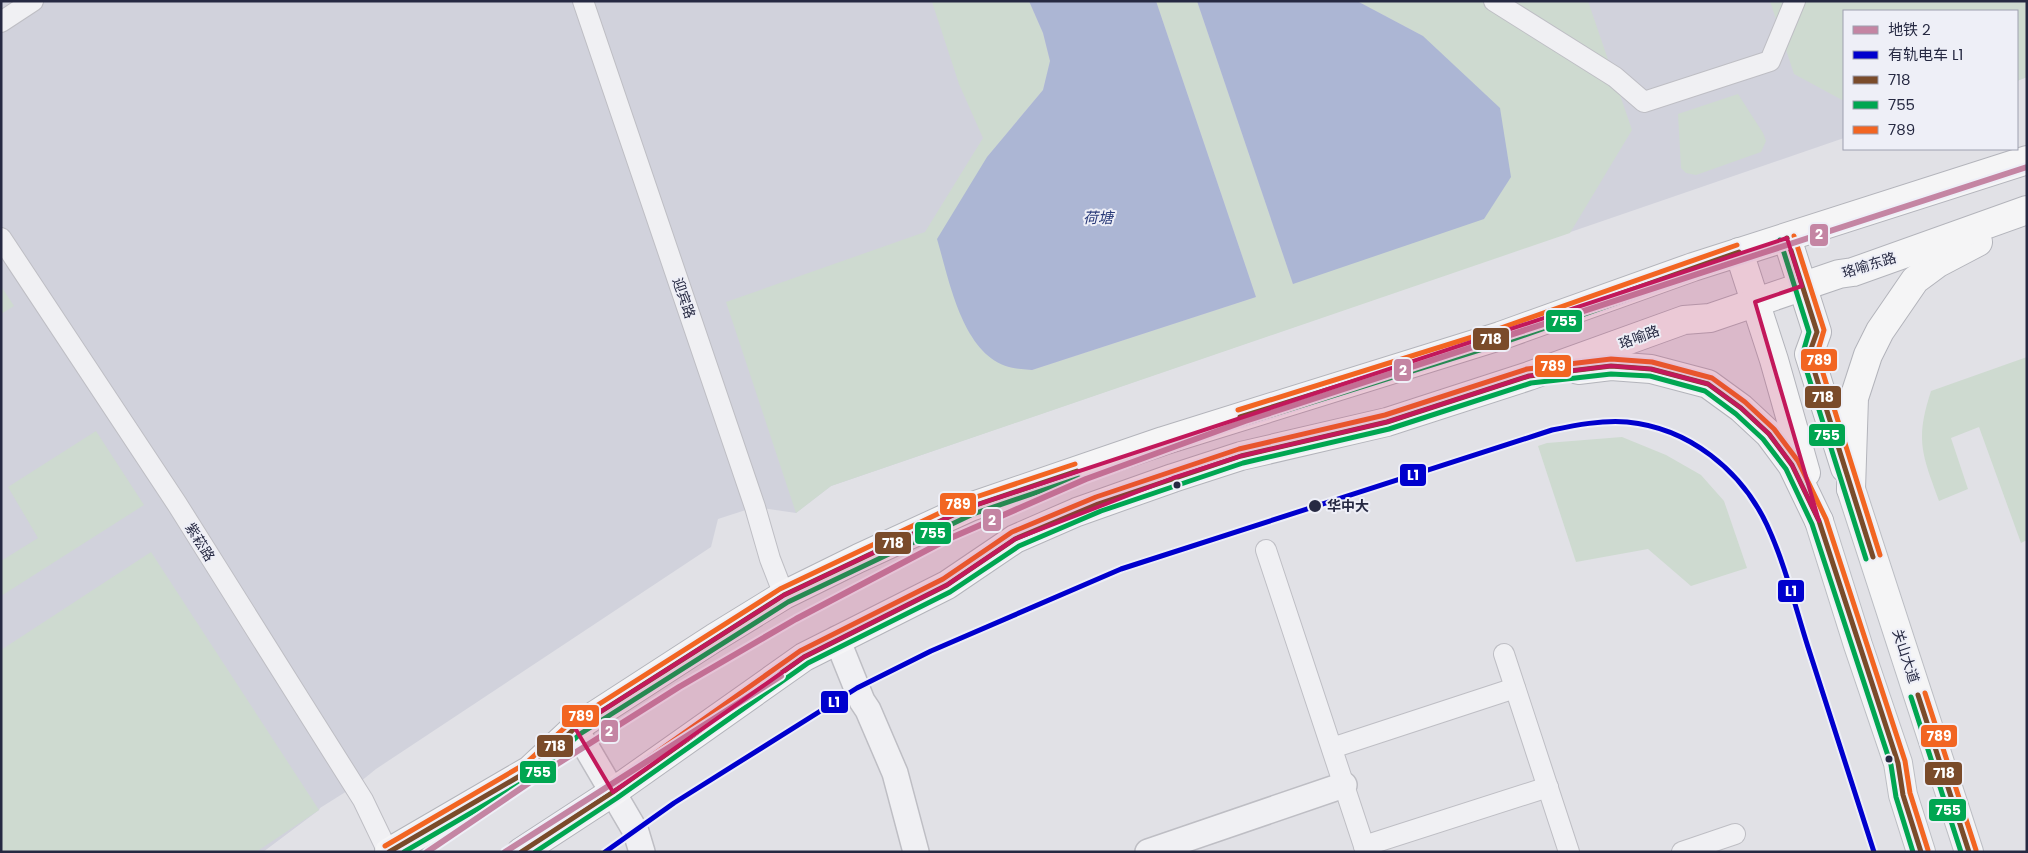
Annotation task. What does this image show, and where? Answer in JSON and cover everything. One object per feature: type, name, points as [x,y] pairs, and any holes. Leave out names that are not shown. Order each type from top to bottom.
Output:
[{"type":"main road","points":[[389,852],[530,770],[575,728],[784,595],[970,507],[1163,441],[1500,336],[1693,267],[2027,160]]},
{"type":"main road","name":"珞喻东路","points":[[1710,318],[1839,274],[1853,272],[2027,210]]},
{"type":"main road","points":[[1851,489],[1854,398],[1868,355],[1886,320],[1915,280],[1930,269],[2027,217]]},
{"type":"main road","name":"关山大道","points":[[1787,238],[1817,332],[1809,354],[1969,852]]},
{"type":"main road","points":[[1739,252],[1774,360],[1858,645],[1898,763],[1903,796],[1921,852]]},
{"type":"main road","name":"珞喻路","points":[[521,852],[613,792],[804,656],[947,584],[1015,538],[1076,512],[1241,456],[1387,422],[1529,376],[1684,320],[1710,318]]},
{"type":"main road","points":[[1529,376],[1611,366],[1651,369],[1708,384],[1741,408],[1769,434],[1792,465],[1820,521]]},
{"type":"street","points":[[1,22],[33,1]]},
{"type":"street","name":"迎宾路","points":[[583,1],[755,507],[770,559],[784,595]]},
{"type":"street","points":[[1494,1],[1615,77],[1644,102],[1770,61],[1795,1]]},
{"type":"street","name":"紫菘路","points":[[1,238],[177,504],[363,800],[389,852]]},
{"type":"street","points":[[1266,550],[1365,849],[1548,787]]},
{"type":"street","points":[[837,639],[895,773],[916,852]]},
{"type":"street","points":[[1504,654],[1569,852]]},
{"type":"street","points":[[1332,748],[1515,688]]},
{"type":"street","points":[[575,728],[636,832],[642,852]]},
{"type":"street","points":[[1148,852],[1344,785]]},
{"type":"street","points":[[1682,852],[1735,834]]},
{"type":"highlighted area","points":[[1787,238],[1802,286],[1755,302],[1819,521],[1792,465],[1769,434],[1741,408],[1708,384],[1651,369],[1611,366],[1529,376],[1387,422],[1241,456],[1173,478],[1015,539],[947,585],[804,657],[613,792],[575,728],[784,595],[970,507]]},
{"type":"shaded area","points":[[1,1],[2027,1],[2027,77],[2018,81],[2018,10],[1843,10],[1843,138],[831,486],[796,513],[755,507],[718,519],[711,547],[376,769],[355,786],[320,808],[263,852],[1,852]]},
{"type":"shaded area","points":[[1029,1],[1043,33],[1050,61],[1043,90],[987,157],[983,352],[1008,367],[1032,370],[1256,297],[1156,1],[1197,1],[1293,284],[1423,36],[1357,1],[1588,1],[1632,130],[1570,233],[831,486],[796,513],[726,302],[925,232],[983,138],[959,84],[932,2]]},
{"type":"shaded area","points":[[1770,1],[2027,1],[2027,77],[2018,81],[2018,10],[1843,10],[1843,100],[1794,74]]},
{"type":"shaded area","points":[[1738,94],[1763,133],[1766,141],[1761,152],[1696,175],[1686,173],[1681,168],[1678,114]]},
{"type":"shaded area","points":[[1,286],[14,306],[1,314]]},
{"type":"shaded area","points":[[2027,357],[2027,540],[2021,543],[1979,427],[1951,438],[1968,489],[1939,501],[1928,471],[1922,435],[1923,422],[1931,391]]},
{"type":"shaded area","points":[[96,431],[144,505],[1,596],[1,561],[38,538],[8,487]]},
{"type":"shaded area","points":[[1622,437],[1666,455],[1701,475],[1724,501],[1747,568],[1691,586],[1648,549],[1576,562],[1538,446],[1547,443]]},
{"type":"shaded area","points":[[151,552],[319,810],[256,852],[1,852],[1,650]]},
{"type":"water","name":"荷塘","points":[[1029,1],[1156,1],[1256,297],[1032,370],[1009,367],[993,359],[980,347],[960,313],[937,239],[987,157],[1043,90],[1050,61],[1043,33]]},
{"type":"water","points":[[1197,1],[1357,1],[1423,36],[1500,108],[1511,177],[1484,219],[1293,284]]},
{"type":"metro line","name":"2","points":[[427,852],[554,766],[679,687],[796,619],[946,540],[1086,479],[1245,421],[2027,167]]},
{"type":"metro line","name":"2","points":[[505,852],[781,676]]},
{"type":"tram line","name":"L1","points":[[605,852],[674,803],[857,688],[931,651],[1121,569],[1552,430],[1589,423],[1608,422],[1627,422],[1650,426],[1692,443],[1728,470],[1756,505],[1767,525],[1784,570],[1874,852]]},
{"type":"transit line","name":"789","points":[[1794,236],[1824,330],[1817,354],[1880,555]]},
{"type":"transit line","name":"718","points":[[1787,238],[1817,332],[1809,354],[1873,557]]},
{"type":"transit line","name":"755","points":[[1780,240],[1809,332],[1802,356],[1866,559]]},
{"type":"transit line","name":"789","points":[[1238,410],[1498,329],[1737,245]]},
{"type":"transit line","name":"718","points":[[1240,417],[1500,336],[1739,252]]},
{"type":"transit line","name":"755","points":[[1242,424],[1502,343],[1741,259]]},
{"type":"transit line","name":"789","points":[[517,846],[609,786],[800,651],[943,579],[1012,532],[1096,497],[1239,449],[1385,415],[1527,369],[1611,359],[1652,362],[1712,378],[1745,402],[1774,429],[1798,461],[1826,519],[1905,761],[1910,793],[1928,850]]},
{"type":"transit line","name":"718","points":[[521,852],[613,792],[804,657],[947,585],[1015,539],[1098,504],[1241,456],[1387,422],[1529,376],[1611,366],[1651,369],[1708,384],[1741,408],[1769,434],[1792,465],[1819,521],[1898,763],[1903,795],[1921,852]]},
{"type":"transit line","name":"755","points":[[535,852],[617,798],[808,663],[950,592],[1019,546],[1101,511],[1243,463],[1389,429],[1531,383],[1611,374],[1650,376],[1705,391],[1736,414],[1763,439],[1786,469],[1812,524],[1891,765],[1896,797],[1913,852]]},
{"type":"transit line","name":"789","points":[[385,846],[525,764],[571,722],[780,589],[967,500],[1075,464]]},
{"type":"transit line","name":"718","points":[[389,852],[530,770],[575,728],[784,595],[970,507],[1077,471]]},
{"type":"transit line","name":"755","points":[[404,852],[534,776],[580,734],[788,602],[973,514],[1079,478]]},
{"type":"transit line","name":"789","points":[[1925,693],[1976,850]]},
{"type":"transit line","name":"718","points":[[1918,695],[1969,852]]},
{"type":"transit line","name":"755","points":[[1911,697],[1961,852]]},
{"type":"place","name":"华中大","points":[[1315,506]]}]
